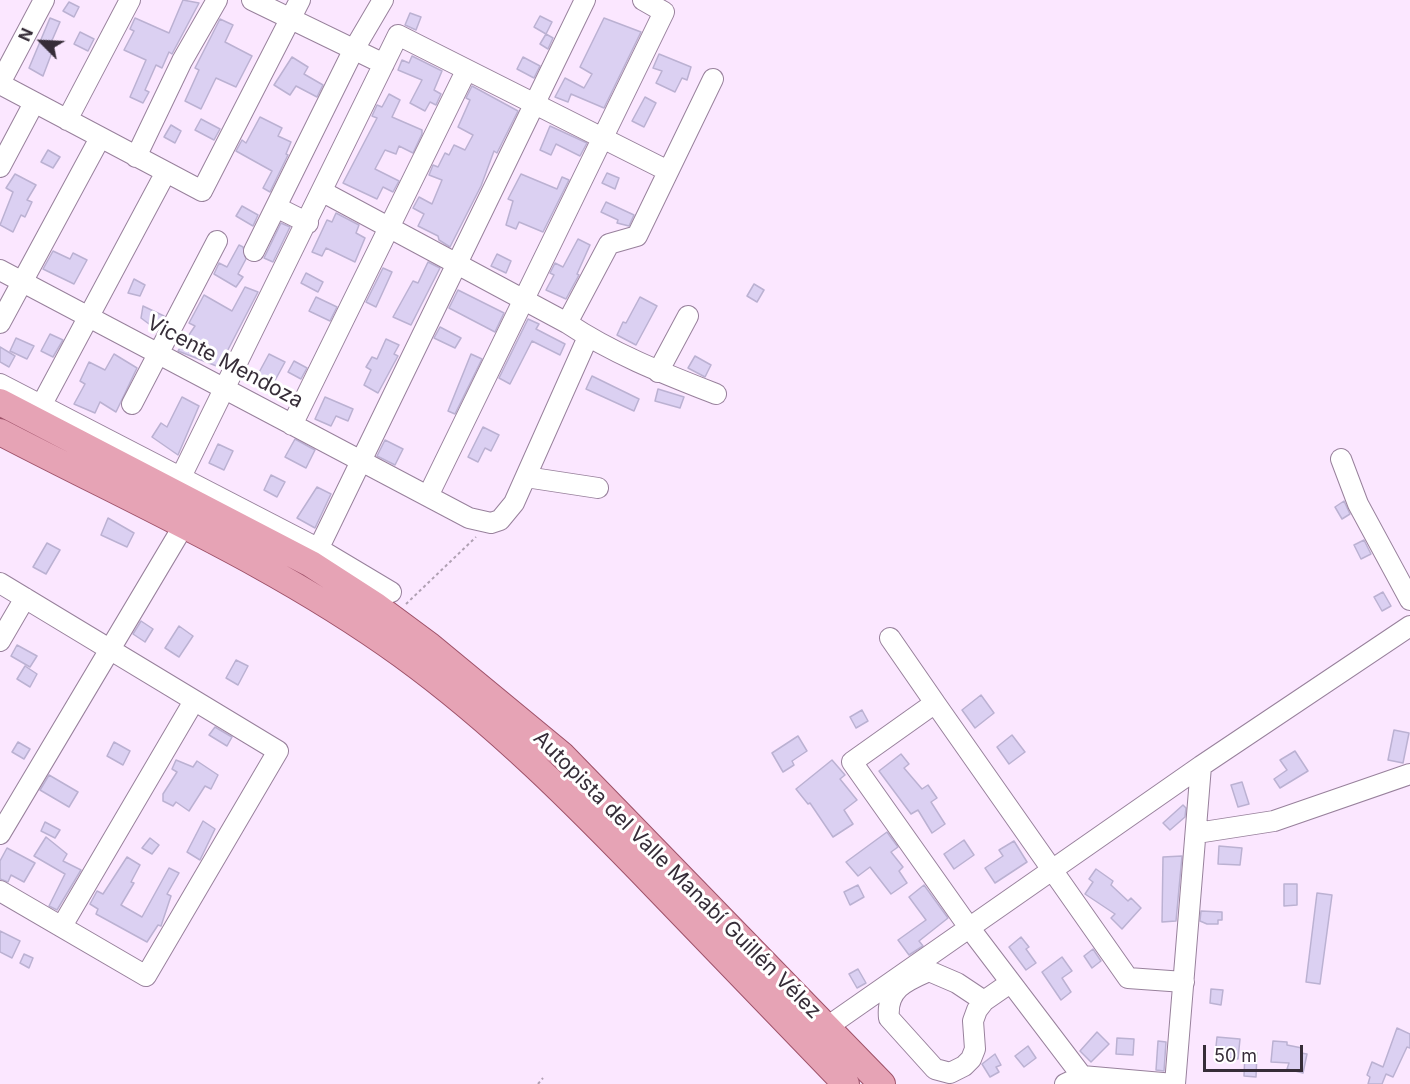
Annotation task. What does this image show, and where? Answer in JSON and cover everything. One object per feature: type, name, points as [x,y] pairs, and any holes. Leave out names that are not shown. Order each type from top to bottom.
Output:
[{"type":"main road","name":"Autopista del Valle Manabí Guillén Vélez","points":[[0,402],[38,412],[315,556],[430,646],[562,755],[882,1084]]},
{"type":"main road","name":"Autopista del Valle Manabí Guillén Vélez","points":[[1,436],[184,525],[262,566],[402,655],[494,727],[594,822],[846,1084]]},
{"type":"street","points":[[44,0],[0,84],[202,191],[300,0]]},
{"type":"street","points":[[66,120],[130,0]]},
{"type":"street","points":[[136,157],[182,61],[218,0]]},
{"type":"street","points":[[252,0],[289,20],[384,64]]},
{"type":"street","points":[[254,252],[353,51],[383,0]]},
{"type":"street","points":[[398,598],[315,556],[585,0]]},
{"type":"street","points":[[428,496],[664,12],[643,0]]},
{"type":"street","points":[[178,484],[308,223],[398,35],[668,171]]},
{"type":"street","points":[[292,424],[466,71]]},
{"type":"street","points":[[567,323],[609,244],[637,236],[713,79]]},
{"type":"street","points":[[0,166],[34,103]]},
{"type":"street","points":[[0,323],[100,138]]},
{"type":"street","points":[[0,384],[38,412],[166,172]]},
{"type":"street","points":[[323,192],[567,323],[588,337],[658,372],[716,394]]},
{"type":"street","points":[[276,207],[308,223]]},
{"type":"street","points":[[132,404],[217,241]]},
{"type":"street","name":"Vicente Mendoza","points":[[0,270],[469,518],[491,522]]},
{"type":"street","points":[[658,372],[688,316]]},
{"type":"street","points":[[491,522],[508,513],[588,337]]},
{"type":"street","points":[[1341,459],[1358,504],[1410,600]]},
{"type":"street","points":[[526,477],[598,488]]},
{"type":"street","points":[[0,834],[184,525]]},
{"type":"street","points":[[0,583],[278,751],[146,976],[0,891]]},
{"type":"street","points":[[0,641],[25,598]]},
{"type":"street","points":[[827,1027],[1050,869],[1410,626]]},
{"type":"street","points":[[890,638],[1128,978],[1184,982]]},
{"type":"street","points":[[62,926],[194,700]]},
{"type":"street","points":[[935,703],[852,762],[1079,1082],[1174,1084],[1201,766]]},
{"type":"street","points":[[1197,833],[1274,821],[1410,774]]},
{"type":"street","points":[[984,1001],[957,983],[929,971],[904,982],[892,994],[888,1007],[889,1018],[935,1069],[950,1073],[964,1066],[971,1059],[975,1049],[973,1021],[984,1001],[1010,983]]},
{"type":"path","points":[[398,598],[491,522]]},
{"type":"path","points":[[537,1084],[543,1078]]},
{"type":"building","points":[[183,0],[199,3],[172,54],[169,52],[162,68],[156,65],[145,90],[149,92],[143,103],[130,97],[146,60],[124,50],[134,31],[130,29],[135,18],[169,33]]},
{"type":"building","points":[[69,2],[79,7],[74,17],[63,11]]},
{"type":"building","points":[[410,13],[421,17],[416,30],[405,25]]},
{"type":"building","points":[[540,16],[552,22],[546,34],[534,27]]},
{"type":"building","points":[[50,18],[60,22],[50,45],[54,47],[43,76],[29,68]]},
{"type":"building","points":[[604,18],[641,32],[604,108],[571,94],[568,102],[555,97],[565,78],[584,88],[592,74],[580,67]]},
{"type":"building","points":[[220,19],[233,25],[225,42],[252,56],[236,87],[216,78],[201,109],[185,101],[199,70],[195,68]]},
{"type":"building","points":[[80,32],[94,39],[88,51],[74,44]]},
{"type":"building","points":[[546,34],[553,38],[548,49],[540,44]]},
{"type":"building","points":[[659,54],[691,67],[687,80],[682,78],[675,92],[656,83],[662,71],[653,68]]},
{"type":"building","points":[[412,56],[442,71],[434,90],[441,94],[436,105],[430,102],[425,111],[410,103],[422,80],[398,70],[402,60],[409,63]]},
{"type":"building","points":[[292,57],[308,67],[304,74],[323,85],[317,97],[296,86],[290,95],[274,85]]},
{"type":"building","points":[[523,57],[540,66],[534,78],[517,69]]},
{"type":"building","points":[[472,86],[518,111],[497,153],[494,151],[481,186],[450,247],[439,240],[438,236],[418,226],[424,214],[413,208],[419,197],[432,204],[442,180],[429,175],[433,165],[438,167],[445,153],[449,155],[454,145],[465,150],[473,135],[458,127],[470,100],[466,98]]},
{"type":"building","points":[[389,94],[400,100],[392,117],[422,130],[422,134],[413,153],[399,146],[396,154],[385,150],[375,169],[399,181],[393,192],[383,187],[377,199],[343,183],[377,118],[372,116],[377,105],[382,107]]},
{"type":"building","points":[[645,97],[656,103],[644,127],[632,121]]},
{"type":"building","points":[[260,117],[282,128],[278,136],[291,142],[286,154],[288,155],[270,192],[263,188],[272,171],[236,151],[242,140],[246,143]]},
{"type":"building","points":[[201,119],[220,129],[214,140],[195,130]]},
{"type":"building","points":[[171,125],[181,131],[175,143],[164,137]]},
{"type":"building","points":[[550,126],[587,143],[580,156],[556,144],[551,155],[540,150]]},
{"type":"building","points":[[48,150],[60,157],[53,168],[41,162]]},
{"type":"building","points":[[607,173],[619,178],[615,189],[602,183]]},
{"type":"building","points":[[15,174],[36,185],[27,200],[32,202],[25,217],[21,215],[13,232],[0,225],[13,192],[6,188]]},
{"type":"building","points":[[521,174],[557,189],[562,177],[569,180],[543,232],[519,222],[516,229],[506,225],[513,201],[508,199]]},
{"type":"building","points":[[606,202],[634,215],[629,226],[617,223],[618,220],[601,212]]},
{"type":"building","points":[[242,206],[258,215],[253,226],[236,216]]},
{"type":"building","points":[[336,213],[359,225],[356,233],[365,238],[355,262],[326,248],[322,256],[312,252],[327,220],[332,222]]},
{"type":"building","points":[[281,223],[290,227],[273,262],[264,258]]},
{"type":"building","points":[[578,239],[590,245],[577,274],[579,275],[566,299],[546,290],[554,275],[550,273],[555,263],[563,267]]},
{"type":"building","points":[[239,245],[243,247],[246,259],[238,274],[243,277],[236,287],[214,274],[219,263],[227,267]]},
{"type":"building","points":[[53,251],[70,259],[73,253],[87,260],[74,284],[43,269]]},
{"type":"building","points":[[497,254],[511,261],[506,273],[491,266]]},
{"type":"building","points":[[428,262],[440,268],[411,325],[393,317],[413,281],[418,283]]},
{"type":"building","points":[[383,268],[392,272],[376,307],[366,302]]},
{"type":"building","points":[[306,273],[323,282],[318,292],[301,283]]},
{"type":"building","points":[[134,279],[145,285],[140,296],[128,293]]},
{"type":"building","points":[[754,284],[764,290],[757,302],[747,296]]},
{"type":"building","points":[[245,287],[258,292],[219,367],[178,351],[195,326],[189,323],[204,295],[232,311]]},
{"type":"building","points":[[458,290],[504,313],[495,332],[449,308]]},
{"type":"building","points":[[316,297],[337,307],[330,321],[309,311]]},
{"type":"building","points":[[640,297],[657,306],[636,345],[617,335]]},
{"type":"building","points":[[143,306],[164,316],[157,330],[141,318]]},
{"type":"building","points":[[528,319],[539,324],[536,329],[565,344],[560,355],[532,341],[510,384],[499,378]]},
{"type":"building","points":[[440,327],[461,338],[455,348],[434,338]]},
{"type":"building","points":[[50,334],[63,340],[53,357],[41,351]]},
{"type":"building","points":[[16,338],[34,346],[27,359],[10,351]]},
{"type":"building","points":[[386,339],[399,345],[394,354],[398,356],[378,393],[364,385],[371,370],[366,367],[372,357],[377,359]]},
{"type":"building","points":[[0,347],[15,356],[9,367],[0,362]]},
{"type":"building","points":[[114,354],[137,368],[116,412],[100,402],[95,413],[74,404],[85,384],[80,381],[89,362],[105,370]]},
{"type":"building","points":[[269,354],[285,362],[272,386],[256,378]]},
{"type":"building","points":[[471,354],[482,359],[455,414],[448,411]]},
{"type":"building","points":[[695,356],[711,365],[705,377],[688,368]]},
{"type":"building","points":[[294,361],[307,368],[301,379],[288,372]]},
{"type":"building","points":[[592,376],[639,399],[634,411],[586,389]]},
{"type":"building","points":[[658,389],[684,397],[680,408],[655,401]]},
{"type":"building","points":[[182,397],[199,406],[178,455],[152,437],[161,423],[167,427]]},
{"type":"building","points":[[325,397],[353,409],[348,421],[336,416],[331,426],[315,419]]},
{"type":"building","points":[[483,427],[499,435],[491,451],[485,448],[478,462],[468,457]]},
{"type":"building","points":[[295,439],[315,450],[306,468],[285,457]]},
{"type":"building","points":[[385,440],[403,449],[395,465],[377,456]]},
{"type":"building","points":[[218,444],[233,451],[224,470],[209,463]]},
{"type":"building","points":[[271,475],[285,482],[277,497],[264,490]]},
{"type":"building","points":[[317,487],[331,494],[315,528],[297,518]]},
{"type":"building","points":[[1344,501],[1350,514],[1342,519],[1335,507]]},
{"type":"building","points":[[108,518],[134,533],[127,547],[101,535]]},
{"type":"building","points":[[1364,540],[1371,554],[1361,559],[1354,545]]},
{"type":"building","points":[[47,543],[60,550],[46,574],[33,567]]},
{"type":"building","points":[[1383,592],[1391,606],[1382,611],[1374,597]]},
{"type":"building","points":[[141,621],[153,629],[145,642],[133,634]]},
{"type":"building","points":[[179,626],[193,636],[179,657],[165,648]]},
{"type":"building","points":[[17,645],[37,656],[30,667],[11,656]]},
{"type":"building","points":[[236,660],[248,666],[238,685],[226,678]]},
{"type":"building","points":[[25,666],[37,674],[30,687],[17,679]]},
{"type":"building","points":[[981,695],[994,713],[975,728],[962,710]]},
{"type":"building","points":[[862,710],[868,721],[856,728],[850,717]]},
{"type":"building","points":[[215,727],[232,737],[227,746],[209,735]]},
{"type":"building","points":[[1394,730],[1409,733],[1403,763],[1388,760]]},
{"type":"building","points":[[1012,735],[1025,752],[1009,764],[997,747]]},
{"type":"building","points":[[798,736],[807,751],[792,761],[794,765],[783,772],[772,753]]},
{"type":"building","points":[[18,742],[30,749],[24,759],[12,752]]},
{"type":"building","points":[[114,742],[130,751],[123,765],[107,756]]},
{"type":"building","points":[[1295,751],[1308,771],[1280,788],[1274,779],[1287,770],[1280,760]]},
{"type":"building","points":[[901,754],[909,764],[904,768],[922,789],[928,785],[937,798],[931,802],[945,824],[932,833],[918,810],[911,814],[879,771]]},
{"type":"building","points":[[176,760],[193,767],[197,761],[218,775],[211,789],[205,786],[189,811],[176,802],[173,806],[163,801],[163,794],[177,772],[172,769]]},
{"type":"building","points":[[832,760],[845,775],[840,779],[857,800],[844,810],[853,824],[833,837],[810,803],[808,804],[796,789]]},
{"type":"building","points":[[49,775],[78,792],[69,807],[40,790]]},
{"type":"building","points":[[1242,782],[1249,804],[1238,807],[1231,785]]},
{"type":"building","points":[[1183,805],[1186,808],[1185,817],[1170,830],[1163,823]]},
{"type":"building","points":[[203,821],[215,829],[200,860],[187,852]]},
{"type":"building","points":[[45,822],[60,830],[55,838],[41,831]]},
{"type":"building","points":[[887,832],[898,847],[891,852],[903,867],[899,871],[907,883],[891,894],[870,867],[858,876],[846,862]]},
{"type":"building","points":[[46,837],[67,854],[63,861],[81,870],[57,910],[49,906],[65,874],[34,856]]},
{"type":"building","points":[[150,838],[159,845],[152,854],[142,848]]},
{"type":"building","points":[[964,840],[974,855],[954,869],[944,854]]},
{"type":"building","points":[[1014,841],[1027,862],[995,883],[985,868],[1003,856],[999,850]]},
{"type":"building","points":[[1219,846],[1242,848],[1240,865],[1218,864]]},
{"type":"building","points":[[7,848],[35,863],[24,882],[11,875],[8,882],[0,879],[0,861]]},
{"type":"building","points":[[1182,856],[1176,921],[1162,922],[1163,857]]},
{"type":"building","points":[[127,857],[140,865],[131,882],[134,883],[121,905],[142,917],[169,868],[179,873],[167,894],[171,896],[161,926],[158,925],[147,942],[96,914],[98,909],[90,904],[97,891],[103,894]]},
{"type":"building","points":[[1096,869],[1113,881],[1111,885],[1128,901],[1131,898],[1141,908],[1122,929],[1111,918],[1115,914],[1085,894],[1093,882],[1089,879]]},
{"type":"building","points":[[1284,884],[1297,884],[1297,905],[1284,906]]},
{"type":"building","points":[[858,885],[864,897],[850,905],[844,892]]},
{"type":"building","points":[[924,885],[948,918],[919,941],[923,946],[909,955],[898,940],[926,920],[909,897]]},
{"type":"building","points":[[1317,893],[1332,895],[1320,984],[1306,982]]},
{"type":"building","points":[[1201,911],[1222,912],[1222,920],[1218,920],[1218,924],[1207,924],[1200,921]]},
{"type":"building","points":[[0,931],[20,941],[12,958],[0,952]]},
{"type":"building","points":[[1021,937],[1029,947],[1026,949],[1036,963],[1026,970],[1009,947]]},
{"type":"building","points":[[1093,949],[1101,961],[1092,968],[1084,956]]},
{"type":"building","points":[[24,954],[33,958],[29,968],[20,963]]},
{"type":"building","points":[[1062,957],[1072,971],[1062,978],[1071,992],[1061,1000],[1042,972]]},
{"type":"building","points":[[858,969],[866,983],[857,988],[849,974]]},
{"type":"building","points":[[1211,989],[1223,990],[1221,1005],[1210,1003]]},
{"type":"building","points":[[1397,1028],[1410,1034],[1410,1048],[1407,1047],[1393,1077],[1386,1074],[1382,1084],[1368,1084],[1370,1077],[1367,1075],[1372,1062],[1383,1067]]},
{"type":"building","points":[[1097,1032],[1109,1044],[1091,1062],[1080,1051]]},
{"type":"building","points":[[1217,1037],[1240,1039],[1238,1059],[1215,1056]]},
{"type":"building","points":[[1117,1038],[1134,1039],[1133,1055],[1116,1054]]},
{"type":"building","points":[[1158,1041],[1166,1042],[1164,1071],[1156,1070]]},
{"type":"building","points":[[1273,1041],[1287,1042],[1287,1045],[1302,1048],[1301,1053],[1307,1054],[1303,1073],[1287,1069],[1289,1063],[1271,1062]]},
{"type":"building","points":[[1028,1046],[1036,1058],[1024,1067],[1015,1056]]},
{"type":"building","points":[[1245,1053],[1257,1053],[1256,1077],[1244,1076]]},
{"type":"building","points":[[995,1054],[1001,1065],[996,1067],[999,1072],[990,1077],[982,1064]]}]
